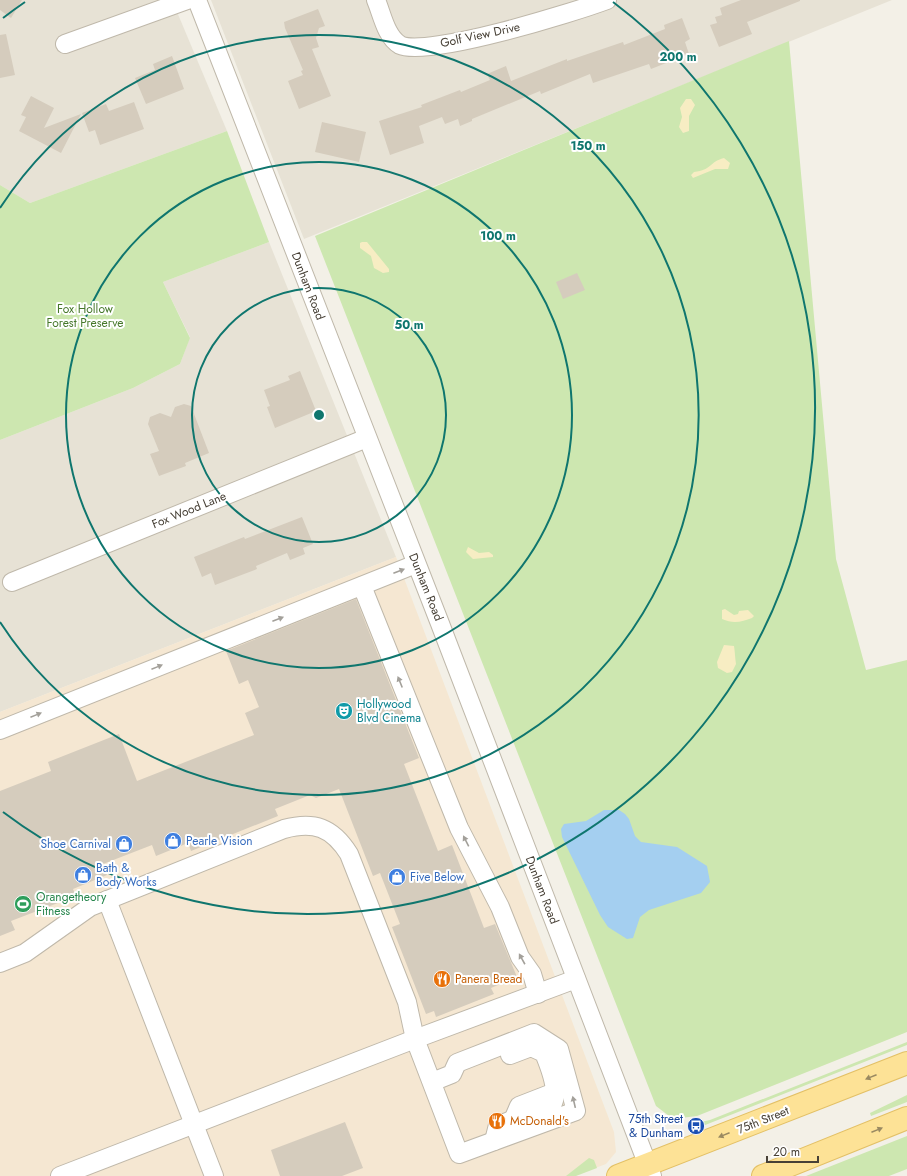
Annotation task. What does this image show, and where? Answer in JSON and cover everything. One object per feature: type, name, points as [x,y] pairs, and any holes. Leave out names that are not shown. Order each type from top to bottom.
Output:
[{"type":"main road","name":"75th Street","points":[[618,1176],[649,1170],[907,1063]]},
{"type":"main road","points":[[763,1176],[907,1118]]},
{"type":"street","points":[[65,44],[187,0]]},
{"type":"street","name":"Dunham Road","points":[[196,0],[416,564],[649,1170]]},
{"type":"street","name":"Golf View Drive","points":[[376,0],[394,41],[401,45],[419,48],[478,37],[523,26],[607,0]]},
{"type":"street","name":"Fox Wood Lane","points":[[12,582],[367,438]]},
{"type":"street","points":[[0,730],[416,564]]},
{"type":"street","points":[[362,586],[459,828],[500,906],[520,958],[532,974],[538,994]]},
{"type":"street","points":[[0,963],[25,953],[90,907],[284,829],[299,825],[314,826],[329,831],[341,841],[349,854],[407,1002],[415,1039],[459,1154],[576,1110],[559,1050],[534,1033],[457,1064],[452,1074]]},
{"type":"street","points":[[107,900],[214,1176]]},
{"type":"street","points":[[60,1176],[415,1039],[576,980]]},
{"type":"street","points":[[432,1082],[452,1074],[465,1072],[531,1047],[544,1053],[551,1070],[555,1092],[554,1102],[548,1111],[526,1120],[513,1120],[498,1125],[494,1141]]},
{"type":"shaded area","points":[[0,0],[172,0],[227,131],[30,203],[0,185]]},
{"type":"shaded area","points":[[211,0],[892,0],[304,239]]},
{"type":"shaded area","points":[[269,242],[396,557],[0,712],[0,440],[133,388],[180,364],[190,337],[163,282]]},
{"type":"shaded area","points":[[396,557],[614,1132],[616,1152],[606,1164],[574,1176],[0,1176],[0,712]]},
{"type":"green space","points":[[789,41],[836,559],[866,670],[907,660],[907,1032],[697,1116],[673,1119],[656,1106],[315,236]]},
{"type":"green space","name":"Fox Hollow Forest Preserve","points":[[227,131],[269,242],[163,282],[190,338],[180,364],[133,388],[0,440],[0,185],[30,203]]},
{"type":"green space","points":[[907,1042],[907,1045],[690,1131],[692,1124],[710,1120]]},
{"type":"green space","points":[[907,1095],[907,1102],[871,1116],[870,1113]]},
{"type":"green space","points":[[907,1136],[907,1169],[889,1176],[806,1176]]},
{"type":"green space","points":[[589,1158],[594,1160],[597,1168],[576,1176],[566,1176]]},
{"type":"sand","points":[[686,99],[691,99],[695,105],[689,116],[689,131],[683,133],[679,127],[682,117],[680,108]]},
{"type":"sand","points":[[724,158],[730,163],[728,169],[715,169],[693,178],[691,175],[694,172],[704,170]]},
{"type":"sand","points":[[367,242],[389,269],[389,272],[383,273],[374,268],[371,256],[360,248],[360,243]]},
{"type":"sand","points":[[468,547],[479,553],[489,552],[493,555],[493,557],[473,559],[466,552]]},
{"type":"sand","points":[[725,609],[734,615],[738,614],[739,611],[748,610],[754,616],[741,621],[730,622],[722,619],[722,610]]},
{"type":"sand","points":[[724,645],[734,646],[735,650],[736,664],[732,672],[727,673],[718,668],[717,662]]},
{"type":"water","points":[[604,810],[619,810],[625,814],[629,819],[635,836],[641,842],[677,847],[707,866],[710,882],[701,893],[649,910],[640,917],[633,938],[627,939],[608,927],[600,915],[562,837],[561,829],[564,824],[586,821]]},
{"type":"building","points":[[0,0],[22,0],[11,18],[0,10]]},
{"type":"building","points":[[741,0],[800,1],[747,22],[752,34],[719,47],[710,25],[717,23],[715,17],[722,15],[720,8]]},
{"type":"building","points":[[318,9],[325,26],[319,28],[316,38],[319,47],[312,49],[331,96],[299,109],[288,81],[303,75],[301,71],[303,70],[285,28],[284,22]]},
{"type":"building","points":[[682,18],[690,39],[685,42],[689,54],[651,69],[649,64],[593,83],[590,74],[541,94],[540,91],[472,119],[472,121],[460,126],[458,119],[445,124],[442,117],[419,126],[424,143],[390,155],[379,121],[422,107],[421,105],[460,90],[461,92],[490,80],[487,74],[506,66],[511,81],[567,59],[567,61],[623,42],[624,45],[665,29],[664,25]]},
{"type":"building","points":[[6,34],[15,75],[0,78],[0,35]]},
{"type":"building","points":[[172,56],[184,89],[146,104],[135,78],[155,70],[153,64]]},
{"type":"building","points":[[31,96],[54,108],[44,128],[81,114],[61,153],[19,131],[26,117],[21,115]]},
{"type":"building","points":[[134,102],[144,129],[100,145],[95,130],[89,132],[82,113],[106,104],[109,111]]},
{"type":"building","points":[[322,122],[366,132],[359,162],[315,152]]},
{"type":"building","points":[[577,273],[585,290],[563,299],[556,282]]},
{"type":"building","points":[[300,371],[316,411],[275,428],[267,407],[270,406],[264,390],[290,380],[288,376]]},
{"type":"building","points":[[184,404],[191,406],[209,453],[185,463],[186,466],[159,476],[150,454],[159,451],[148,424],[150,417],[160,413],[171,417],[175,407]]},
{"type":"building","points":[[302,517],[313,544],[303,548],[305,554],[290,560],[287,553],[256,566],[257,569],[215,585],[211,573],[202,577],[194,557],[244,537],[245,539]]},
{"type":"building","points":[[356,599],[419,758],[404,764],[438,851],[452,845],[484,928],[495,924],[517,977],[491,988],[494,994],[436,1017],[434,1011],[426,1014],[392,927],[400,924],[380,873],[373,876],[339,789],[316,798],[310,795],[275,809],[278,816],[191,851],[188,843],[156,856],[152,845],[103,864],[107,875],[73,889],[76,896],[11,921],[15,930],[0,936],[0,791],[51,771],[48,762],[119,734],[137,781],[254,735],[245,713],[259,707],[248,680],[239,684],[226,651]]},
{"type":"building","points":[[345,1122],[363,1168],[342,1176],[280,1176],[271,1150]]},
{"type":"place","name":"Hollywood Blvd Cinema","points":[[344,711]]},
{"type":"place","name":"Pearle Vision","points":[[173,841]]},
{"type":"place","name":"Shoe Carnival","points":[[124,844]]},
{"type":"place","name":"Bath & Body Works","points":[[83,875]]},
{"type":"place","name":"Five Below","points":[[397,877]]},
{"type":"place","name":"Orangetheory Fitness","points":[[23,904]]},
{"type":"place","name":"Panera Bread","points":[[442,979]]},
{"type":"place","name":"McDonald's","points":[[497,1121]]},
{"type":"place","name":"75th Street & Dunham","points":[[696,1126]]}]
